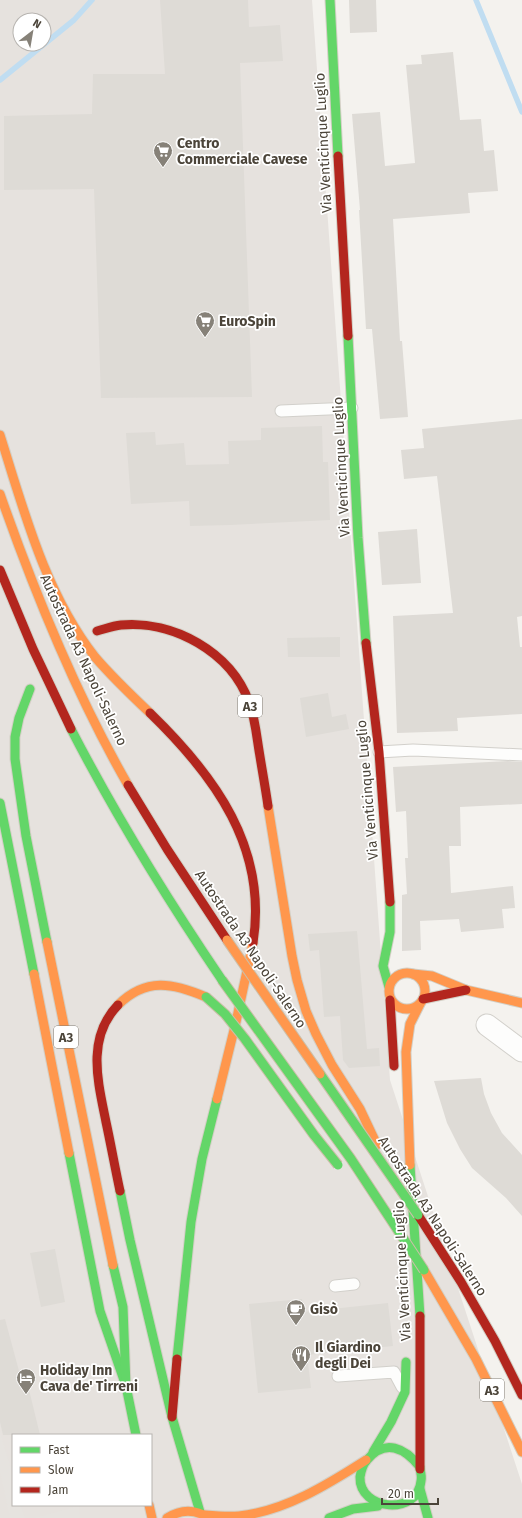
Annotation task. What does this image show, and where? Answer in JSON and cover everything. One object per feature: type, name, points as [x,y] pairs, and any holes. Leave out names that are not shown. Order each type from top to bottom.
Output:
[{"type":"main road","name":"Via Venticinque Luglio","points":[[330,0],[358,530],[366,632],[379,752],[390,908],[390,932],[383,966],[389,986],[388,991],[390,1000],[395,1076]]},
{"type":"main road","points":[[0,435],[30,531],[65,609],[89,648],[119,683],[189,753],[215,788],[235,822],[247,854],[256,904],[254,939],[232,1042],[212,1119],[192,1214],[172,1416]]},
{"type":"main road","name":"Autostrada A3 Napoli-Salerno","points":[[0,494],[16,542],[35,590],[85,703],[113,756],[182,873],[262,993],[395,1174],[495,1341],[522,1395]]},
{"type":"main road","name":"A3","points":[[0,570],[13,604],[60,708],[92,769],[154,876],[222,980],[287,1068],[404,1239],[460,1330],[493,1392],[522,1452]]},
{"type":"main road","name":"A3","points":[[97,631],[123,625],[150,626],[177,632],[215,655],[229,668],[241,683],[253,713],[297,980],[306,1011],[332,1066],[360,1110],[395,1174]]},
{"type":"main road","name":"A3","points":[[30,689],[19,718],[15,737],[15,759],[26,836],[107,1242],[122,1307],[126,1386]]},
{"type":"main road","points":[[0,803],[100,1311],[126,1386],[136,1434]]},
{"type":"main road","name":"Via Venticinque Luglio","points":[[390,932],[395,944]]},
{"type":"main road","points":[[404,963],[412,974],[422,982],[424,987],[421,1002]]},
{"type":"main road","points":[[389,986],[395,977],[404,973],[432,976],[466,990],[522,1003]]},
{"type":"main road","points":[[205,1515],[172,1416],[130,1240],[98,1084],[96,1061],[105,1023],[112,1012],[124,1000],[140,989],[155,986],[170,986],[192,990],[206,997],[224,1014],[245,1039],[314,1135],[346,1175]]},
{"type":"main road","points":[[390,1000],[394,1004],[404,1009],[415,1007],[421,1002],[466,990]]},
{"type":"main road","name":"Via Venticinque Luglio","points":[[421,1002],[410,1024],[406,1052],[410,1162],[420,1307],[420,1467],[422,1483],[420,1489],[428,1518]]},
{"type":"main road","name":"Via Venticinque Luglio","points":[[395,1174],[403,1254]]},
{"type":"main road","points":[[365,1197],[404,1239]]},
{"type":"main road","name":"Via Venticinque Luglio","points":[[396,1515],[369,1500],[363,1492],[360,1480],[361,1470],[366,1460],[373,1452],[391,1422],[406,1392],[406,1355]]},
{"type":"main road","points":[[373,1452],[388,1447],[399,1448],[405,1450],[414,1457],[420,1467]]},
{"type":"main road","points":[[167,1518],[178,1512],[189,1510],[205,1515],[238,1516],[272,1508],[287,1503],[325,1485],[366,1460]]},
{"type":"main road","points":[[328,1518],[348,1510],[366,1506],[378,1506],[388,1509],[399,1508],[409,1504],[420,1489]]},
{"type":"main road","points":[[149,1506],[152,1518]]},
{"type":"street","points":[[487,1025],[522,1051]]},
{"type":"lane","points":[[281,411],[352,408]]},
{"type":"lane","points":[[379,752],[413,750],[522,755]]},
{"type":"lane","points":[[335,1286],[354,1284]]},
{"type":"lane","points":[[338,1376],[394,1372],[406,1392]]},
{"type":"shaded area","points":[[0,0],[312,0],[390,1080],[522,1484],[522,1518],[0,1518]]},
{"type":"shaded area","points":[[0,1431],[12,1473],[12,1506],[21,1506],[25,1518],[10,1518],[0,1472]]},
{"type":"shaded area","points":[[79,1506],[80,1518],[35,1518]]},
{"type":"building","points":[[160,0],[248,0],[249,27],[280,25],[283,61],[240,63],[252,397],[101,398],[94,189],[4,190],[4,116],[92,114],[93,74],[165,74]]},
{"type":"building","points":[[349,0],[376,0],[377,32],[350,33]]},
{"type":"building","points":[[453,52],[460,120],[481,119],[484,151],[494,150],[498,191],[468,193],[470,213],[393,219],[400,341],[402,341],[408,417],[380,419],[372,329],[366,329],[360,210],[352,114],[380,112],[385,166],[415,163],[406,65],[422,64],[421,55]]},
{"type":"building","points":[[522,419],[522,616],[517,617],[520,647],[522,647],[522,714],[457,718],[458,731],[397,733],[393,616],[453,613],[437,476],[404,479],[401,450],[424,448],[422,429]]},
{"type":"building","points":[[322,426],[323,462],[328,462],[330,520],[190,526],[189,501],[131,504],[126,433],[155,432],[156,445],[184,443],[186,465],[229,464],[228,441],[261,440],[261,428]]},
{"type":"building","points":[[417,529],[421,583],[382,585],[378,532]]},
{"type":"building","points":[[340,637],[340,657],[288,657],[287,638]]},
{"type":"building","points":[[328,693],[332,717],[346,714],[349,729],[306,737],[300,698]]},
{"type":"building","points":[[508,761],[522,762],[522,804],[460,807],[461,846],[449,846],[451,893],[513,886],[515,908],[502,909],[504,928],[461,932],[459,919],[420,921],[421,950],[402,951],[402,895],[407,894],[405,858],[408,858],[406,811],[396,812],[393,767]]},
{"type":"building","points":[[357,931],[367,1049],[379,1048],[380,1066],[349,1068],[343,1060],[340,1016],[324,1017],[319,950],[310,951],[308,934]]},
{"type":"building","points":[[481,1078],[484,1094],[491,1113],[502,1133],[522,1155],[522,1216],[506,1198],[472,1168],[460,1149],[447,1123],[434,1081]]},
{"type":"building","points":[[55,1249],[65,1302],[41,1307],[30,1253]]},
{"type":"building","points":[[302,1299],[303,1312],[388,1303],[393,1346],[307,1355],[311,1388],[258,1393],[249,1304]]},
{"type":"building","points":[[5,1319],[19,1371],[24,1369],[40,1434],[3,1435],[0,1422],[0,1320]]},
{"type":"waterway","points":[[0,80],[74,20],[92,0]]},
{"type":"waterway","points":[[476,0],[522,112]]},
{"type":"traffic: fast","points":[[330,0],[338,156]]},
{"type":"traffic: fast","points":[[348,336],[358,538],[366,643]]},
{"type":"traffic: fast","points":[[30,689],[19,718],[15,737],[15,759],[26,836],[47,942]]},
{"type":"traffic: fast","points":[[71,729],[106,794],[143,857],[222,980]]},
{"type":"traffic: fast","points":[[0,803],[34,974]]},
{"type":"traffic: fast","points":[[389,987],[383,966],[390,932],[390,902]]},
{"type":"traffic: fast","points":[[222,980],[351,1159],[424,1270]]},
{"type":"traffic: fast","points":[[206,997],[225,1014],[245,1039],[314,1135],[338,1165]]},
{"type":"traffic: fast","points":[[320,1074],[418,1215]]},
{"type":"traffic: fast","points":[[177,1359],[191,1222],[202,1159],[217,1099]]},
{"type":"traffic: fast","points":[[69,1153],[100,1311],[126,1386],[136,1434]]},
{"type":"traffic: fast","points":[[410,1165],[420,1316]]},
{"type":"traffic: fast","points":[[120,1191],[130,1240],[172,1417],[200,1512]]},
{"type":"traffic: fast","points":[[113,1265],[123,1307],[126,1386]]},
{"type":"traffic: fast","points":[[373,1452],[391,1422],[405,1392],[406,1362]]},
{"type":"traffic: fast","points":[[420,1467],[408,1455],[395,1448],[381,1449],[374,1453],[363,1466],[360,1477],[362,1488],[369,1497],[378,1502],[389,1505],[400,1504],[410,1500],[417,1492],[421,1480],[420,1469]]},
{"type":"traffic: fast","points":[[420,1489],[428,1518]]},
{"type":"traffic: fast","points":[[329,1518],[353,1509],[378,1506]]},
{"type":"traffic: slow","points":[[0,435],[27,522],[49,579],[62,606],[95,657],[150,713]]},
{"type":"traffic: slow","points":[[0,494],[27,569],[73,679],[128,785]]},
{"type":"traffic: slow","points":[[268,806],[292,956],[306,1011],[332,1065],[360,1109],[377,1145]]},
{"type":"traffic: slow","points":[[227,940],[320,1074]]},
{"type":"traffic: slow","points":[[47,942],[113,1265]]},
{"type":"traffic: slow","points":[[217,1099],[253,943]]},
{"type":"traffic: slow","points":[[411,973],[420,978],[424,984],[425,991],[424,998],[420,1004],[411,1009],[403,1009],[394,1004],[390,998],[389,987],[394,978],[400,974],[411,973]]},
{"type":"traffic: slow","points":[[34,974],[69,1153]]},
{"type":"traffic: slow","points":[[413,974],[432,976],[466,990],[522,1003]]},
{"type":"traffic: slow","points":[[118,1005],[128,996],[149,986],[160,985],[182,988],[206,997]]},
{"type":"traffic: slow","points":[[410,1165],[406,1052],[410,1024],[420,1004]]},
{"type":"traffic: slow","points":[[424,1270],[476,1359],[522,1452]]},
{"type":"traffic: slow","points":[[205,1515],[239,1516],[273,1509],[305,1496],[366,1460]]},
{"type":"traffic: slow","points":[[149,1506],[152,1518]]},
{"type":"traffic: slow","points":[[167,1518],[172,1515],[188,1511],[198,1513],[209,1518]]},
{"type":"traffic: jam","points":[[338,156],[348,336]]},
{"type":"traffic: jam","points":[[0,570],[33,649],[71,729]]},
{"type":"traffic: jam","points":[[97,631],[121,625],[141,625],[160,628],[180,634],[198,643],[214,654],[229,668],[240,684],[252,712],[256,728],[268,806]]},
{"type":"traffic: jam","points":[[366,643],[379,752],[390,902]]},
{"type":"traffic: jam","points":[[150,713],[196,762],[215,788],[232,816],[244,845],[252,876],[256,908],[253,943]]},
{"type":"traffic: jam","points":[[128,785],[167,849],[227,940]]},
{"type":"traffic: jam","points":[[423,999],[466,990]]},
{"type":"traffic: jam","points":[[390,1000],[394,1066]]},
{"type":"traffic: jam","points":[[118,1005],[108,1018],[102,1032],[98,1046],[97,1061],[100,1091],[120,1191]]},
{"type":"traffic: jam","points":[[418,1215],[461,1282],[495,1341],[522,1395]]},
{"type":"traffic: jam","points":[[420,1316],[420,1469]]},
{"type":"traffic: jam","points":[[172,1417],[177,1359]]},
{"type":"place","name":"Centro Commerciale Cavese","points":[[163,168]]},
{"type":"place","name":"EuroSpin","points":[[205,338]]},
{"type":"place","name":"Gisò","points":[[296,1326]]},
{"type":"place","name":"Il Giardino degli Dei","points":[[301,1372]]},
{"type":"place","name":"Holiday Inn Cava de' Tirreni","points":[[26,1395]]}]
